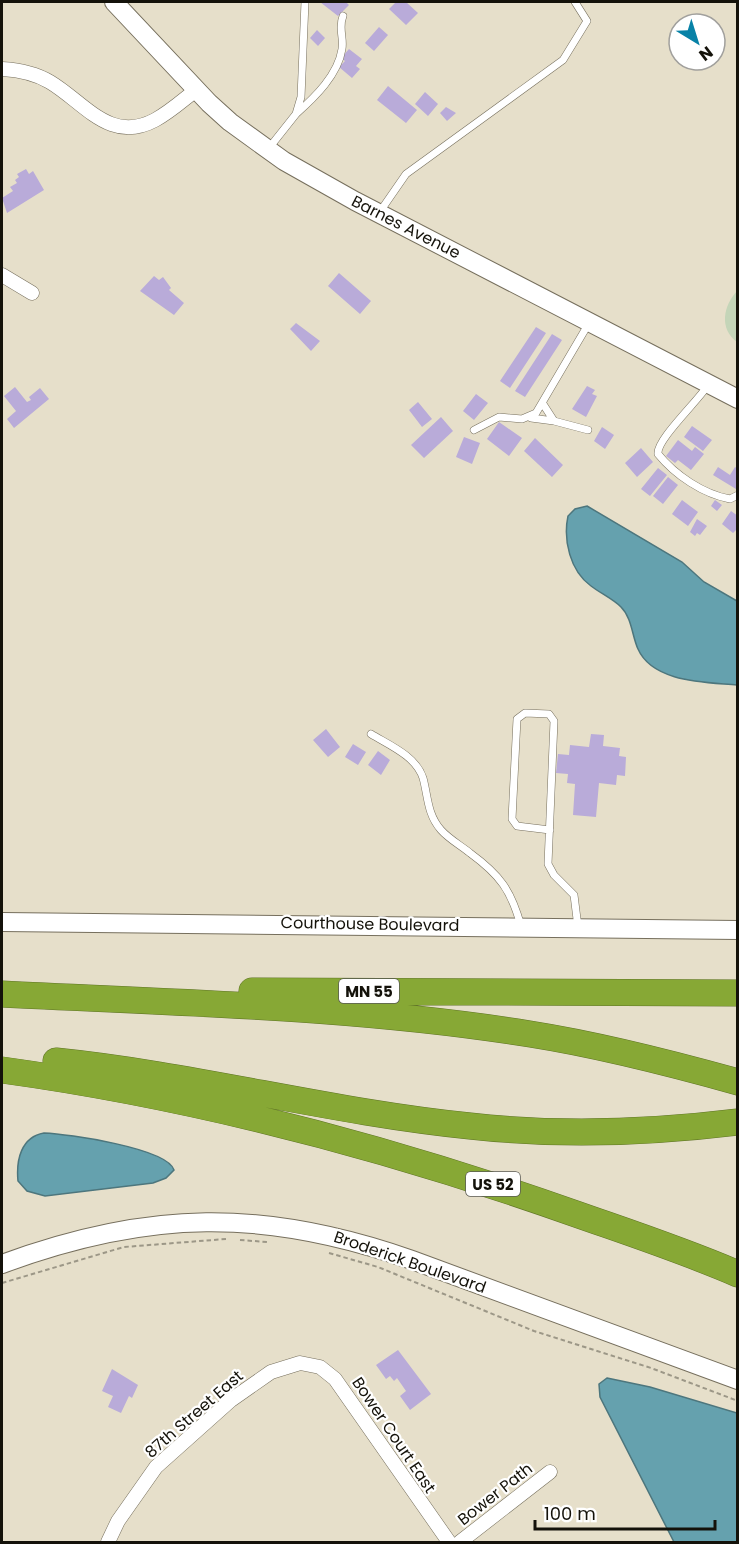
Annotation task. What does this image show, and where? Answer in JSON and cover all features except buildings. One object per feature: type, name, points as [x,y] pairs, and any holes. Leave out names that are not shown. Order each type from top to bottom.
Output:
[{"type":"highway","name":"MN 55","points":[[2,994],[239,991],[738,993]]},
{"type":"highway","points":[[2,994],[338,1012],[444,1022],[585,1044],[738,1082]]},
{"type":"highway","points":[[2,1056],[130,1072],[469,1126],[581,1133],[687,1128],[738,1122]]},
{"type":"highway","name":"US 52","points":[[2,1070],[107,1087],[242,1115],[387,1152],[476,1179],[607,1224],[738,1274]]},
{"type":"street","name":"Barnes Avenue","points":[[114,2],[196,90],[230,122],[318,182],[738,399]]},
{"type":"street","points":[[2,69],[19,70],[51,82],[101,122],[128,128],[154,120],[196,90]]},
{"type":"street","points":[[2,275],[33,293]]},
{"type":"street","name":"Courthouse Boulevard","points":[[2,922],[738,930]]},
{"type":"street","name":"Broderick Boulevard","points":[[2,1264],[87,1237],[162,1223],[246,1222],[312,1231],[371,1246],[412,1260],[738,1380]]},
{"type":"street","name":"87th Street East","points":[[108,1542],[118,1521],[156,1467],[231,1401],[270,1372],[300,1363]]},
{"type":"street","name":"Bower Court East","points":[[300,1363],[320,1368],[335,1379],[449,1542]]},
{"type":"street","name":"Bower Path","points":[[460,1542],[550,1472]]},
{"type":"lane","points":[[296,114],[301,97],[305,2]]},
{"type":"lane","points":[[379,213],[406,174],[563,60],[587,21],[575,2]]},
{"type":"lane","points":[[268,150],[296,114],[326,83],[338,64],[343,47],[340,24],[343,16]]},
{"type":"lane","points":[[531,418],[543,404],[589,323]]},
{"type":"lane","points":[[709,384],[696,404],[659,444],[658,454],[666,464],[706,493],[730,499],[738,495]]},
{"type":"lane","points":[[543,404],[554,421]]},
{"type":"lane","points":[[474,430],[499,417],[554,421],[588,430]]},
{"type":"lane","points":[[550,830],[517,826],[512,819],[517,719],[525,713],[549,714],[554,721],[550,830],[548,864],[554,875],[574,895],[578,927]]},
{"type":"lane","points":[[371,734],[413,761],[423,778],[435,822],[442,831],[482,861],[505,884],[513,897],[521,926]]},
{"type":"path","points":[[2,1283],[124,1247],[230,1239],[272,1242]]},
{"type":"path","points":[[325,1252],[378,1268],[534,1331],[651,1368],[738,1401]]},
{"type":"green space","points":[[737,291],[737,342],[727,331],[725,317],[729,303]]},
{"type":"water","points":[[587,506],[682,562],[704,582],[737,601],[737,685],[682,679],[656,669],[645,660],[638,649],[625,611],[584,580],[573,564],[568,545],[568,516],[575,509]]},
{"type":"water","points":[[44,1133],[94,1139],[136,1149],[167,1162],[174,1170],[166,1178],[153,1183],[45,1196],[27,1191],[18,1181],[19,1158],[25,1144],[30,1139]]},
{"type":"water","points":[[607,1378],[650,1387],[737,1413],[737,1542],[674,1542],[600,1397],[599,1384]]}]
